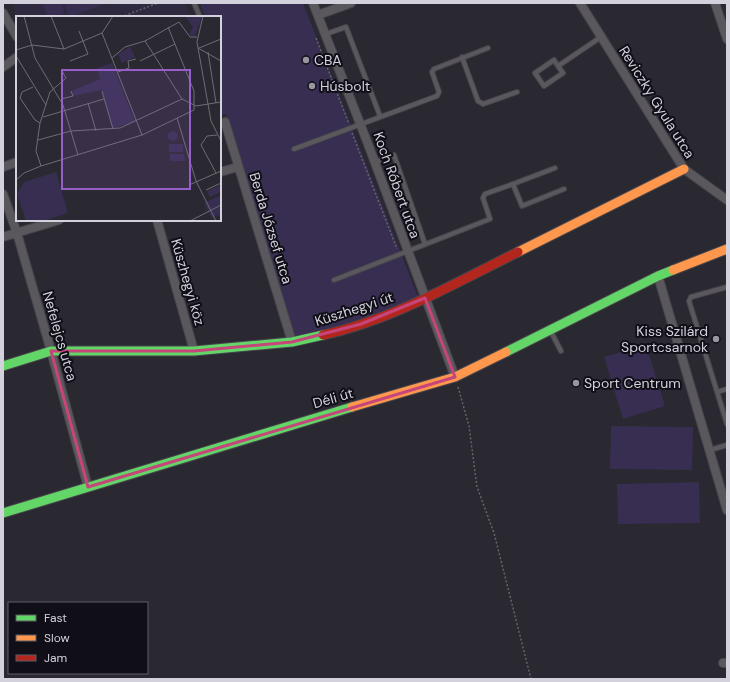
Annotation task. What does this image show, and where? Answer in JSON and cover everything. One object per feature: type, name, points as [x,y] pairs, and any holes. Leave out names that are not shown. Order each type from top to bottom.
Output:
[{"type":"street","name":"Koch Róbert utca","points":[[313,3],[375,162],[455,376]]},
{"type":"street","points":[[318,15],[351,3]]},
{"type":"street","name":"Reviczky Gyula utca","points":[[580,3],[684,169],[727,200]]},
{"type":"street","points":[[716,3],[727,39]]},
{"type":"street","points":[[3,13],[16,35]]},
{"type":"street","points":[[3,67],[16,58]]},
{"type":"street","name":"Berda József utca","points":[[225,122],[292,342]]},
{"type":"street","points":[[3,167],[16,162]]},
{"type":"street","points":[[221,172],[238,167]]},
{"type":"street","name":"Küszhegyi út","points":[[3,366],[52,351],[194,351],[292,342],[328,334],[389,314],[426,298],[684,169]]},
{"type":"street","name":"Nefelejcs utca","points":[[3,194],[17,233],[52,351],[88,487]]},
{"type":"street","points":[[3,237],[56,221]]},
{"type":"street","name":"Küszhegyi köz","points":[[157,221],[194,351]]},
{"type":"street","name":"Déli út","points":[[3,513],[455,376],[658,276],[727,249]]},
{"type":"street","points":[[658,276],[727,510]]},
{"type":"lane","points":[[194,3],[200,16]]},
{"type":"lane","points":[[326,34],[346,27],[380,116]]},
{"type":"lane","points":[[558,66],[601,37]]},
{"type":"lane","points":[[294,149],[437,96],[439,92],[432,72],[434,69],[488,48]]},
{"type":"lane","points":[[462,57],[478,101],[483,104],[517,92]]},
{"type":"lane","points":[[554,60],[558,66],[563,73],[544,86],[535,73],[554,60]]},
{"type":"lane","points":[[375,162],[394,155],[425,244]]},
{"type":"lane","points":[[334,280],[407,250],[490,219],[483,198],[485,194],[555,168]]},
{"type":"lane","points":[[514,184],[522,206],[564,189]]},
{"type":"lane","points":[[727,287],[691,297],[689,301],[727,424]]},
{"type":"lane","points":[[550,330],[561,351]]},
{"type":"lane","points":[[717,392],[727,389]]},
{"type":"lane","points":[[709,450],[727,445]]},
{"type":"path","points":[[124,16],[158,3]]},
{"type":"path","points":[[316,38],[399,254]]},
{"type":"path","points":[[455,376],[469,426],[477,487],[494,533],[531,679]]},
{"type":"highlighted area","points":[[425,298],[455,377],[88,487],[51,351],[194,351],[292,342],[361,324]]},
{"type":"shaded area","points":[[12,3],[185,3],[191,16],[16,16]]},
{"type":"shaded area","points":[[42,3],[61,3],[65,13],[58,16],[48,16]]},
{"type":"shaded area","points":[[64,3],[107,3],[72,16],[69,16]]},
{"type":"shaded area","points":[[200,3],[303,3],[418,297],[362,319],[325,330],[293,337],[226,114],[221,115],[221,16],[205,16]]},
{"type":"shaded area","points":[[646,345],[665,406],[623,419],[604,357]]},
{"type":"shaded area","points":[[611,426],[693,427],[692,470],[610,469]]},
{"type":"shaded area","points":[[699,482],[700,523],[618,524],[617,484]]},
{"type":"traffic: fast","points":[[506,352],[658,276],[673,270]]},
{"type":"traffic: fast","points":[[3,366],[51,351],[194,351],[292,342],[323,335]]},
{"type":"traffic: fast","points":[[3,513],[352,407]]},
{"type":"traffic: slow","points":[[518,252],[684,169]]},
{"type":"traffic: slow","points":[[673,270],[727,249]]},
{"type":"traffic: slow","points":[[352,407],[455,377],[506,352]]},
{"type":"traffic: jam","points":[[323,335],[374,320],[423,300],[518,252]]},
{"type":"place","name":"CBA","points":[[306,60]]},
{"type":"place","name":"Húsbolt","points":[[312,86]]},
{"type":"place","name":"Kiss Szilárd Sportcsarnok","points":[[716,339]]},
{"type":"place","name":"Sport Centrum","points":[[576,383]]}]
